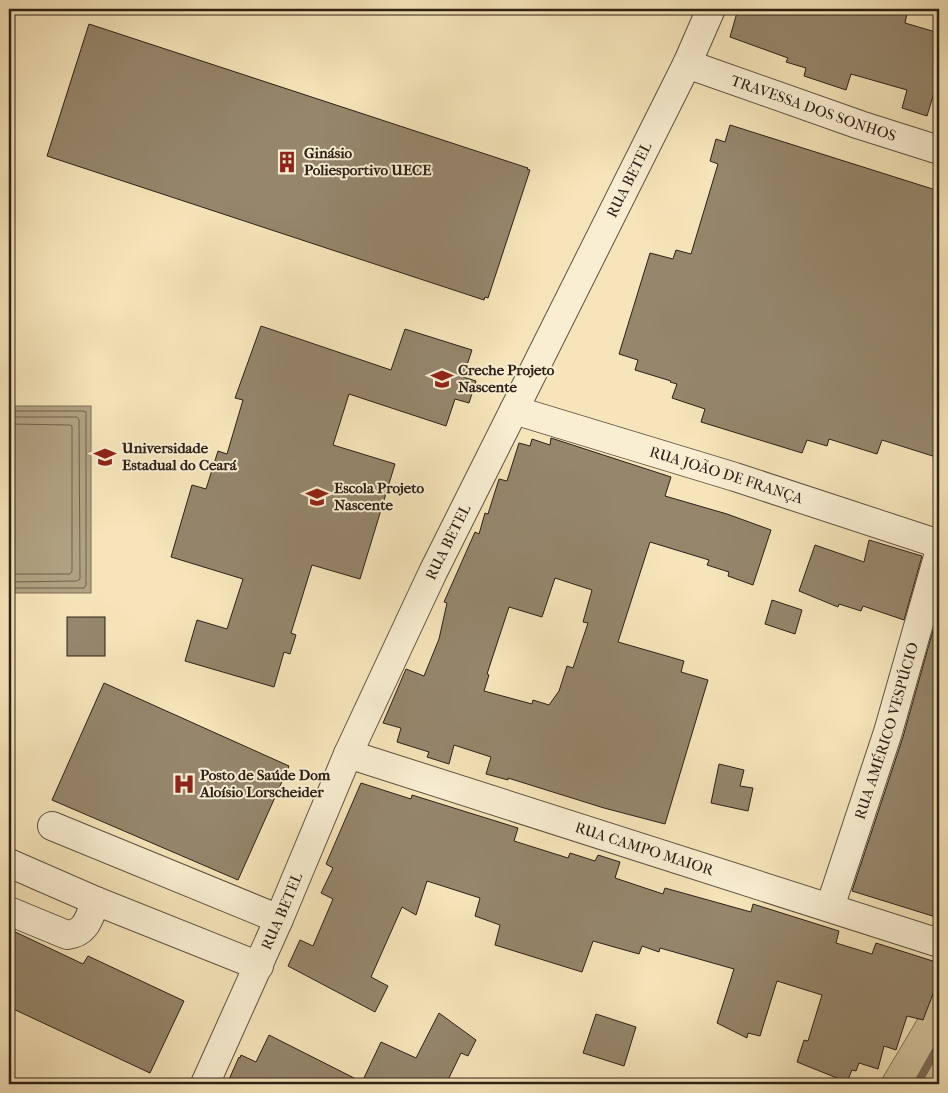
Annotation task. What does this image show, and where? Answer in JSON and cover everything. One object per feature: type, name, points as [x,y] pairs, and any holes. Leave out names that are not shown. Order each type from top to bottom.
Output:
[{"type":"street","name":"RUA BETEL","points":[[205,1084],[279,919],[348,754],[433,572],[688,64],[711,9]]},
{"type":"street","name":"TRAVESSA DOS SONHOS","points":[[688,64],[939,150]]},
{"type":"street","name":"RUA JOÃO DE FRANÇA","points":[[514,410],[735,477],[939,544]]},
{"type":"street","name":"RUA AMÉRICO VESPÚCIO","points":[[830,907],[888,732],[939,553]]},
{"type":"street","name":"RUA CAMPO MAIOR","points":[[348,754],[830,907],[939,944]]},
{"type":"street","points":[[52,826],[279,919]]},
{"type":"street","points":[[9,863],[96,901],[258,966]]},
{"type":"street","points":[[9,910],[67,935],[76,934],[82,930],[96,901]]},
{"type":"shaded area","points":[[939,983],[939,1084],[879,1084]]},
{"type":"water","points":[[9,406],[91,406],[91,593],[9,593]]},
{"type":"building","points":[[738,9],[908,9],[905,23],[939,33],[939,52],[933,74],[939,76],[927,116],[902,108],[907,90],[851,74],[846,90],[804,76],[806,68],[786,62],[788,58],[730,37]]},
{"type":"building","name":"Ginásio Poliesportivo UECE","points":[[89,24],[528,168],[530,170],[488,298],[485,297],[484,300],[47,156]]},
{"type":"building","points":[[730,125],[939,191],[939,458],[882,440],[877,454],[829,439],[827,446],[807,440],[802,453],[701,422],[705,409],[672,398],[677,384],[635,370],[638,360],[619,354],[650,253],[673,259],[676,250],[691,254],[718,164],[710,161],[716,139],[725,142]]},
{"type":"building","points":[[261,326],[391,370],[405,329],[472,350],[463,377],[476,381],[469,403],[455,399],[446,426],[349,394],[333,445],[395,464],[360,579],[312,565],[291,633],[296,635],[290,654],[284,652],[274,687],[185,661],[197,620],[227,629],[243,579],[171,557],[192,485],[206,489],[218,451],[227,454],[243,400],[235,398]]},
{"type":"building","points":[[551,438],[671,477],[665,496],[727,514],[771,530],[753,585],[728,576],[729,572],[707,565],[709,560],[650,542],[618,642],[684,661],[681,672],[708,680],[665,824],[604,808],[508,778],[508,780],[486,774],[491,757],[454,745],[449,764],[427,757],[429,752],[397,742],[401,728],[383,723],[406,669],[424,676],[439,639],[447,603],[444,602],[475,532],[479,534],[485,513],[488,514],[499,479],[507,481],[519,443],[530,446],[532,439],[550,445]],"holes":[[[555,578],[592,590],[583,622],[588,623],[573,668],[567,666],[559,691],[549,705],[533,700],[532,704],[484,691],[489,675],[487,674],[509,607],[542,617]]]},
{"type":"building","points":[[869,540],[922,556],[904,620],[863,606],[861,611],[839,604],[838,607],[799,591],[815,545],[864,562]]},
{"type":"building","points":[[772,600],[802,610],[795,634],[765,624]]},
{"type":"building","points":[[939,609],[939,918],[852,891],[903,737]]},
{"type":"building","points":[[67,617],[105,617],[105,656],[67,656]]},
{"type":"building","points":[[104,683],[289,766],[238,880],[52,800]]},
{"type":"building","points":[[719,764],[744,770],[740,786],[753,788],[748,811],[711,803]]},
{"type":"building","points":[[361,783],[411,799],[412,795],[518,828],[514,841],[568,858],[570,853],[595,861],[598,855],[620,862],[615,878],[663,894],[665,888],[751,912],[753,904],[839,931],[836,943],[872,954],[876,943],[939,963],[939,978],[923,1020],[907,1016],[896,1050],[884,1046],[878,1069],[859,1063],[856,1071],[852,1070],[847,1082],[797,1062],[804,1040],[808,1041],[822,995],[777,981],[760,1036],[748,1033],[747,1038],[717,1023],[734,969],[660,948],[659,952],[642,946],[639,954],[593,941],[582,972],[495,945],[500,925],[475,916],[480,898],[427,881],[416,915],[402,907],[371,977],[388,986],[375,1012],[288,966],[300,940],[313,946],[333,899],[321,893],[333,868],[326,864]]},
{"type":"building","points":[[9,929],[83,964],[88,956],[184,1001],[150,1073],[9,1007]]},
{"type":"building","points":[[439,1013],[476,1040],[468,1056],[461,1053],[446,1084],[227,1084],[239,1057],[241,1055],[256,1062],[269,1035],[362,1082],[381,1042],[416,1058]]},
{"type":"building","points":[[596,1014],[636,1027],[624,1066],[583,1053]]},
{"type":"waterway","points":[[917,1084],[939,1045]]},
{"type":"place","name":"Ginásio Poliesportivo UECE","points":[[287,162]]},
{"type":"place","name":"Creche Projeto Nascente","points":[[442,379]]},
{"type":"place","name":"Universidade Estadual do Ceará","points":[[105,457]]},
{"type":"place","name":"Escola Projeto Nascente","points":[[317,497]]},
{"type":"place","name":"Posto de Saúde Dom Aloísio Lorscheider","points":[[184,784]]}]
